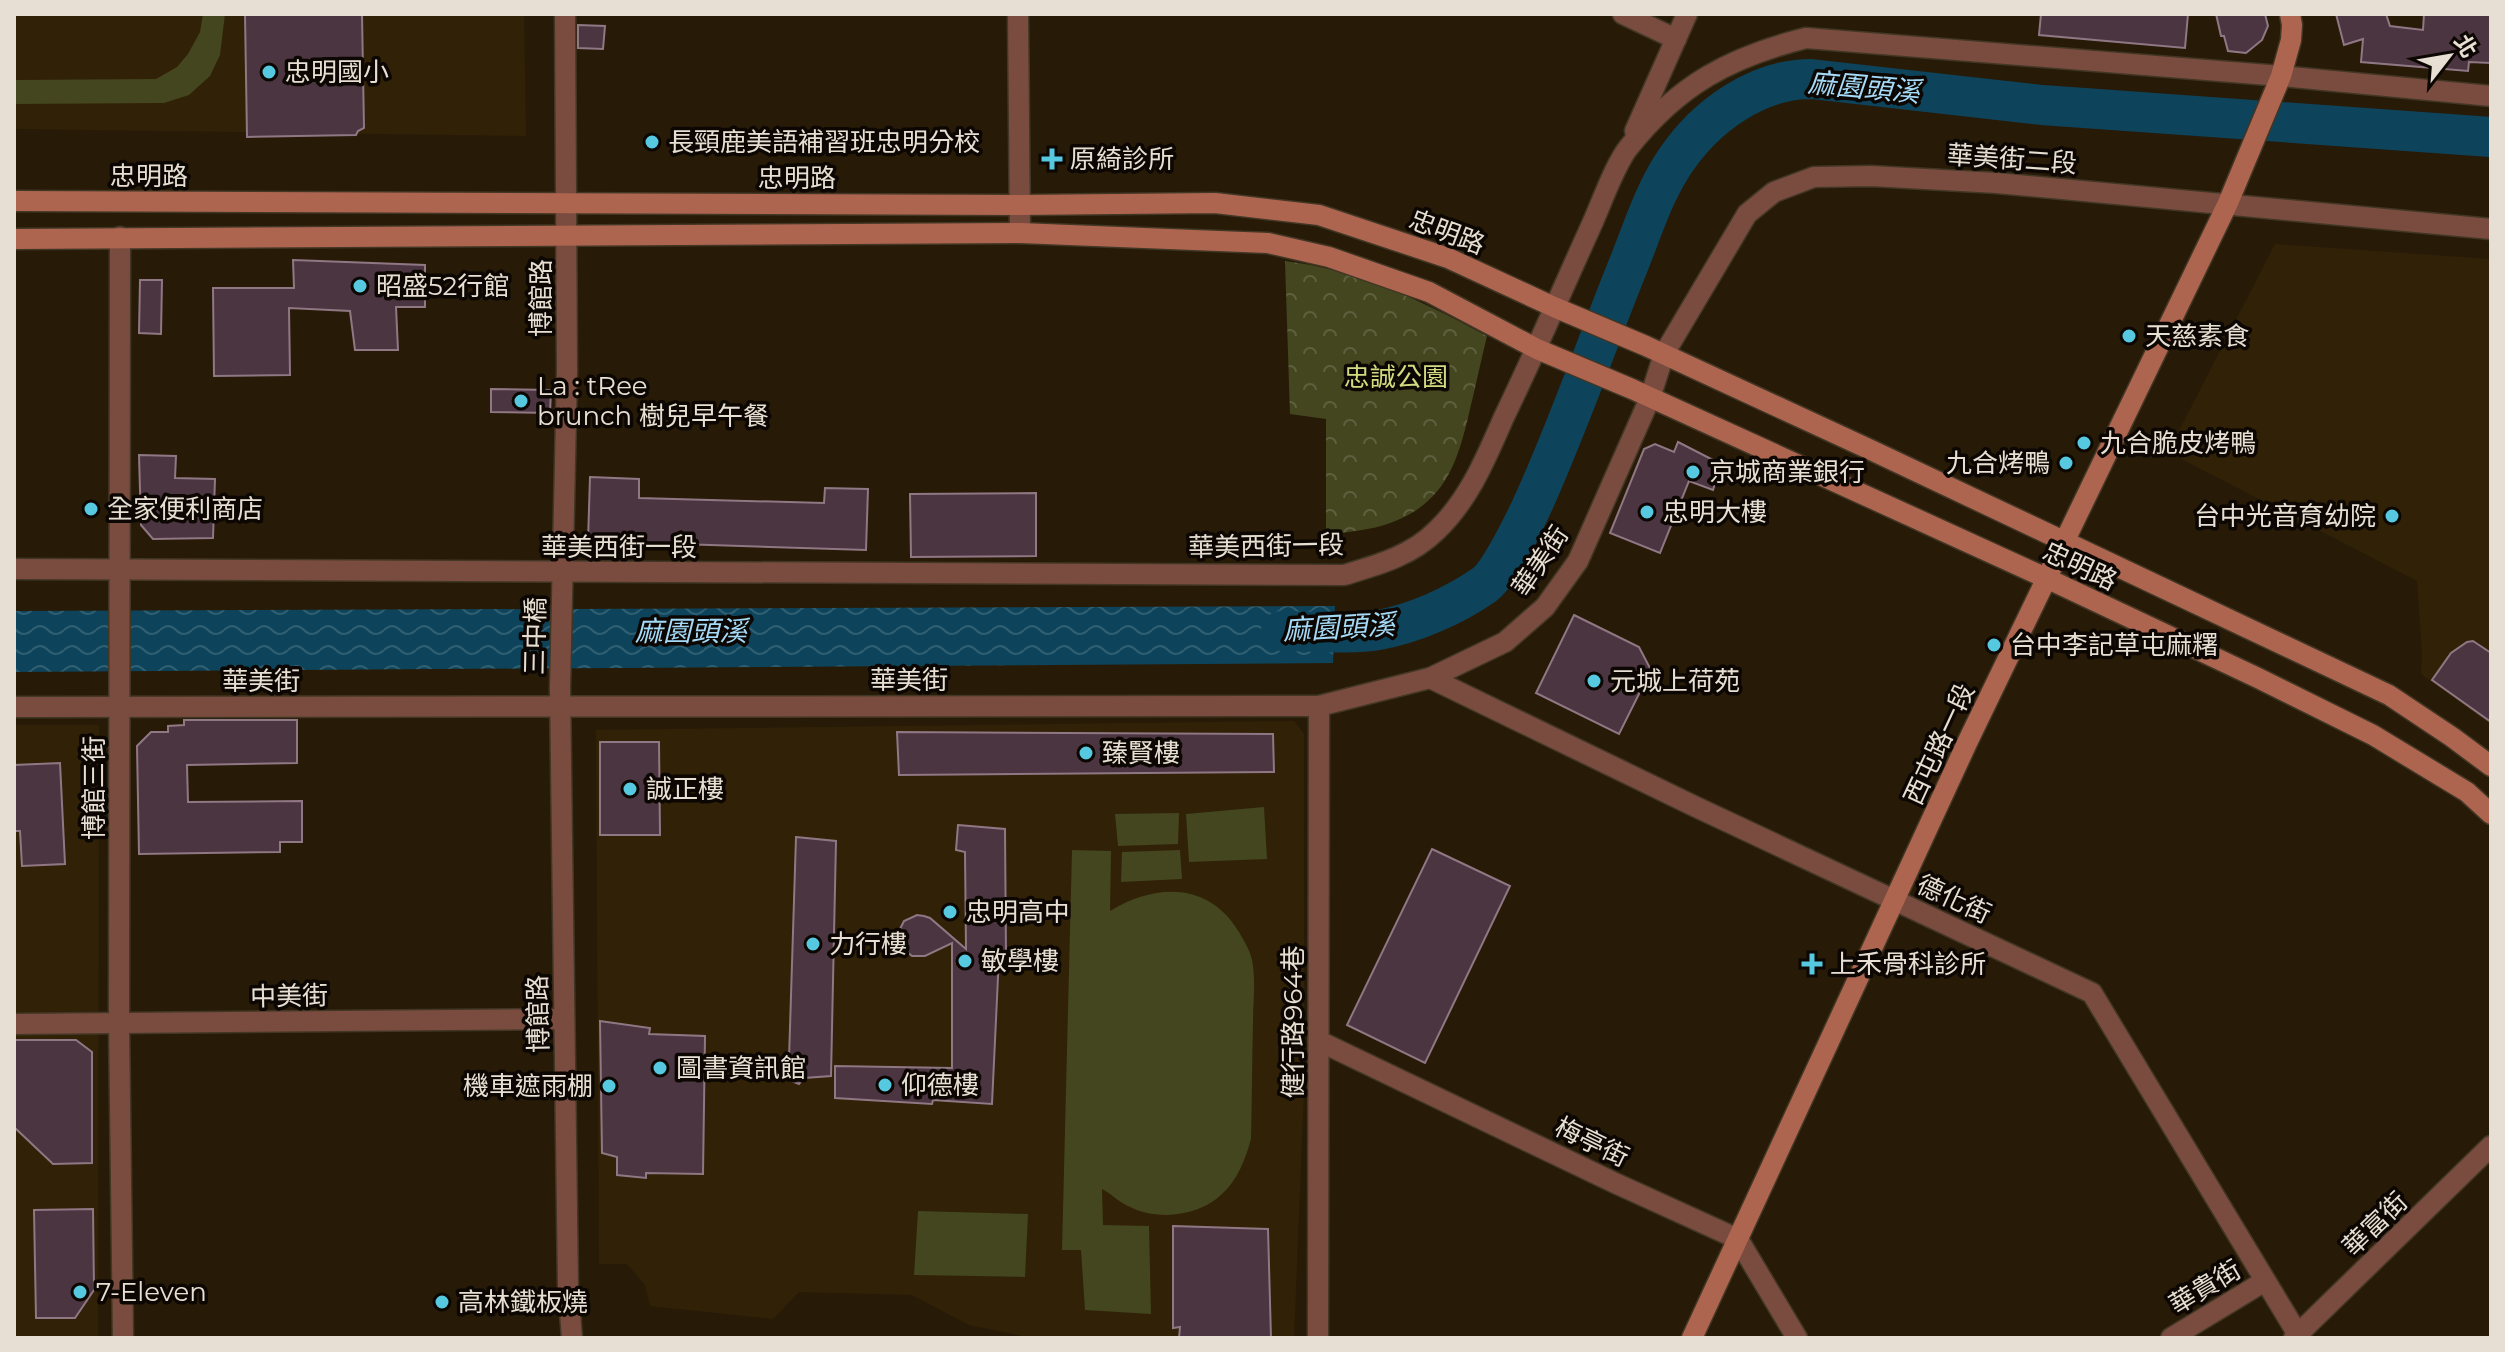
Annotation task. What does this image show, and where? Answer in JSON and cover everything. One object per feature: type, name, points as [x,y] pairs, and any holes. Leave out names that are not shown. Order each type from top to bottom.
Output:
[{"type":"main road","name":"西屯路一段","points":[[1692,1338],[2046,578],[2228,203],[2280,80],[2291,40],[2290,14]]},
{"type":"main road","name":"忠明路","points":[[14,201],[1215,203],[1319,215],[1448,258],[1871,450],[2389,695],[2491,766]]},
{"type":"main road","points":[[14,239],[1020,233],[1268,243],[1329,257],[1429,292],[1540,350]]},
{"type":"main road","name":"忠明路","points":[[1540,350],[2046,578],[2373,735],[2467,792],[2491,814]]},
{"type":"street","name":"博館路","points":[[562,578],[567,235],[565,14]]},
{"type":"street","points":[[1018,14],[1020,233]]},
{"type":"street","points":[[1623,14],[1676,39]]},
{"type":"street","points":[[1626,150],[1687,14]]},
{"type":"street","name":"華美西街一段","points":[[14,569],[118,575],[562,578],[1344,575],[1396,558],[1435,533],[1460,505],[1540,350],[1626,150],[1656,117],[1697,81],[1732,61],[1806,38],[2491,96]]},
{"type":"street","name":"華美街二段","points":[[1641,394],[1655,350],[1747,214],[1774,192],[1814,177],[1871,176],[1997,183],[2491,229]]},
{"type":"street","name":"博館三街","points":[[120,237],[119,1023],[123,1338]]},
{"type":"street","name":"華美街","points":[[14,707],[120,701],[560,698],[1319,706],[1430,678],[1505,642],[1545,607],[1578,561],[1641,394]]},
{"type":"street","name":"三中橋","points":[[560,698],[562,578]]},
{"type":"street","name":"德化街","points":[[1430,678],[2092,993],[2297,1337]]},
{"type":"street","name":"博館路","points":[[560,698],[568,1287],[572,1338]]},
{"type":"street","name":"健行路964巷","points":[[1318,1338],[1319,706]]},
{"type":"street","name":"中美街","points":[[14,1024],[564,1019]]},
{"type":"street","name":"梅亭街","points":[[1319,1041],[1738,1239]]},
{"type":"street","name":"華富街","points":[[2297,1337],[2491,1146]]},
{"type":"street","points":[[1738,1239],[1797,1338]]},
{"type":"street","name":"華貴街","points":[[2171,1338],[2265,1281]]},
{"type":"shaded area","name":"忠明國小","points":[[14,14],[524,14],[526,136],[14,129]]},
{"type":"shaded area","name":"台中光音育幼院","points":[[2275,244],[2490,259],[2491,725],[2421,674],[2417,581],[2168,452]]},
{"type":"shaded area","name":"忠明高中","points":[[1294,721],[1304,734],[1304,1090],[1294,1338],[1032,1338],[969,1325],[912,1295],[799,1292],[773,1319],[650,1306],[645,1285],[627,1264],[599,1264],[596,730]]},
{"type":"shaded area","points":[[14,725],[99,725],[98,1338],[14,1338]]},
{"type":"green space","points":[[203,14],[225,14],[220,55],[210,76],[189,95],[164,103],[14,104],[14,80],[156,79],[177,67],[188,54],[200,32]]},
{"type":"green space","name":"忠誠公園","points":[[1285,261],[1364,279],[1487,336],[1465,430],[1453,466],[1433,496],[1402,518],[1374,528],[1326,535],[1326,419],[1290,414]]},
{"type":"green space","points":[[1264,807],[1267,859],[1189,862],[1186,814]]},
{"type":"green space","points":[[1179,813],[1178,844],[1118,846],[1115,814]]},
{"type":"green space","points":[[1072,850],[1111,851],[1110,911],[1145,895],[1180,892],[1197,896],[1227,916],[1243,939],[1252,960],[1251,1139],[1232,1183],[1201,1208],[1164,1215],[1139,1211],[1102,1189],[1103,1225],[1149,1226],[1151,1314],[1085,1310],[1081,1250],[1062,1250]]},
{"type":"green space","points":[[1180,850],[1182,879],[1121,882],[1122,852]]},
{"type":"green space","points":[[918,1211],[1028,1214],[1025,1277],[914,1275]]},
{"type":"water","points":[[1335,606],[1333,663],[14,672],[14,611]]},
{"type":"building","points":[[245,14],[362,14],[364,128],[356,135],[247,137]]},
{"type":"building","points":[[2041,14],[2188,14],[2185,48],[2039,35]]},
{"type":"building","points":[[2216,14],[2265,14],[2268,26],[2262,40],[2246,53],[2228,51]]},
{"type":"building","points":[[2336,14],[2386,14],[2390,26],[2423,30],[2424,14],[2491,14],[2491,63],[2469,62],[2468,71],[2361,62],[2363,39],[2344,45]]},
{"type":"building","points":[[578,25],[605,26],[603,49],[578,48]]},
{"type":"building","points":[[293,260],[425,265],[425,307],[396,307],[398,350],[355,350],[350,311],[289,308],[290,375],[214,376],[213,288],[294,288]]},
{"type":"building","points":[[140,280],[162,280],[161,334],[139,333]]},
{"type":"building","name":"La : tRee brunch 樹兒早午餐","points":[[491,389],[551,390],[550,413],[491,412]]},
{"type":"building","name":"忠明大樓","points":[[1678,442],[1721,464],[1713,490],[1689,481],[1660,553],[1610,533],[1644,449],[1655,444],[1674,452]]},
{"type":"building","points":[[139,455],[176,456],[175,478],[215,479],[213,538],[153,539],[141,525]]},
{"type":"building","points":[[590,477],[639,479],[639,498],[824,503],[825,488],[868,489],[866,550],[588,541]]},
{"type":"building","points":[[1036,493],[1036,556],[911,557],[910,494]]},
{"type":"building","name":"元城上荷苑","points":[[1574,615],[1639,647],[1651,670],[1619,734],[1536,693]]},
{"type":"building","points":[[2473,641],[2491,653],[2491,722],[2432,680],[2451,653]]},
{"type":"building","points":[[184,720],[297,720],[297,763],[187,765],[188,802],[302,801],[302,842],[280,842],[280,852],[139,854],[137,746],[151,732],[168,732],[168,726],[184,725]]},
{"type":"building","name":"臻賢樓","points":[[897,732],[1273,734],[1274,772],[899,775]]},
{"type":"building","name":"誠正樓","points":[[600,742],[659,742],[660,835],[600,835]]},
{"type":"building","points":[[60,763],[65,864],[22,866],[20,831],[14,831],[14,765]]},
{"type":"building","name":"敏學樓","points":[[958,825],[1005,829],[1006,956],[999,956],[992,1104],[835,1098],[835,1066],[952,1068],[952,943],[925,956],[912,956],[901,947],[898,933],[904,921],[917,915],[924,916],[966,949],[965,852],[956,850]]},
{"type":"building","name":"力行樓","points":[[796,837],[836,841],[831,1076],[804,1078],[799,1084],[784,1078],[782,1072],[783,1065],[789,1059]]},
{"type":"building","points":[[1432,849],[1510,886],[1425,1063],[1347,1025]]},
{"type":"building","name":"圖書資訊館","points":[[600,1021],[650,1028],[649,1034],[705,1036],[703,1174],[646,1173],[646,1178],[617,1175],[617,1157],[602,1153]]},
{"type":"building","points":[[14,1040],[76,1040],[92,1052],[92,1163],[53,1164],[14,1127]]},
{"type":"building","points":[[93,1209],[94,1290],[75,1318],[36,1318],[34,1210]]},
{"type":"building","points":[[1173,1226],[1268,1229],[1271,1338],[1179,1338],[1180,1327],[1173,1328]]},
{"type":"waterway","name":"麻園頭溪","points":[[1281,631],[1355,632],[1391,627],[1447,607],[1490,579],[1505,558],[1532,506],[1661,186],[1676,160],[1702,129],[1734,103],[1771,85],[1811,79],[2042,105],[2491,137]]},
{"type":"place","name":"忠明國小","points":[[269,72]]},
{"type":"place","name":"長頸鹿美語補習班忠明分校","points":[[652,142]]},
{"type":"place","name":"原綺診所","points":[[1052,159]]},
{"type":"place","name":"昭盛52行館","points":[[360,286]]},
{"type":"place","name":"天慈素食","points":[[2129,336]]},
{"type":"place","name":"La : tRee brunch 樹兒早午餐","points":[[521,401]]},
{"type":"place","name":"九合脆皮烤鴨","points":[[2084,443]]},
{"type":"place","name":"九合烤鴨","points":[[2066,463]]},
{"type":"place","name":"京城商業銀行","points":[[1693,472]]},
{"type":"place","name":"全家便利商店","points":[[91,509]]},
{"type":"place","name":"忠明大樓","points":[[1647,512]]},
{"type":"place","name":"台中光音育幼院","points":[[2392,516]]},
{"type":"place","name":"台中李記草屯麻糬","points":[[1994,645]]},
{"type":"place","name":"元城上荷苑","points":[[1594,681]]},
{"type":"place","name":"臻賢樓","points":[[1086,753]]},
{"type":"place","name":"誠正樓","points":[[630,789]]},
{"type":"place","name":"忠明高中","points":[[950,912]]},
{"type":"place","name":"力行樓","points":[[813,944]]},
{"type":"place","name":"敏學樓","points":[[965,961]]},
{"type":"place","name":"上禾骨科診所","points":[[1812,964]]},
{"type":"place","name":"圖書資訊館","points":[[660,1068]]},
{"type":"place","name":"仰德樓","points":[[885,1085]]},
{"type":"place","name":"機車遮雨棚","points":[[609,1086]]},
{"type":"place","name":"7-Eleven","points":[[80,1292]]},
{"type":"place","name":"高林鐵板燒","points":[[442,1302]]}]
